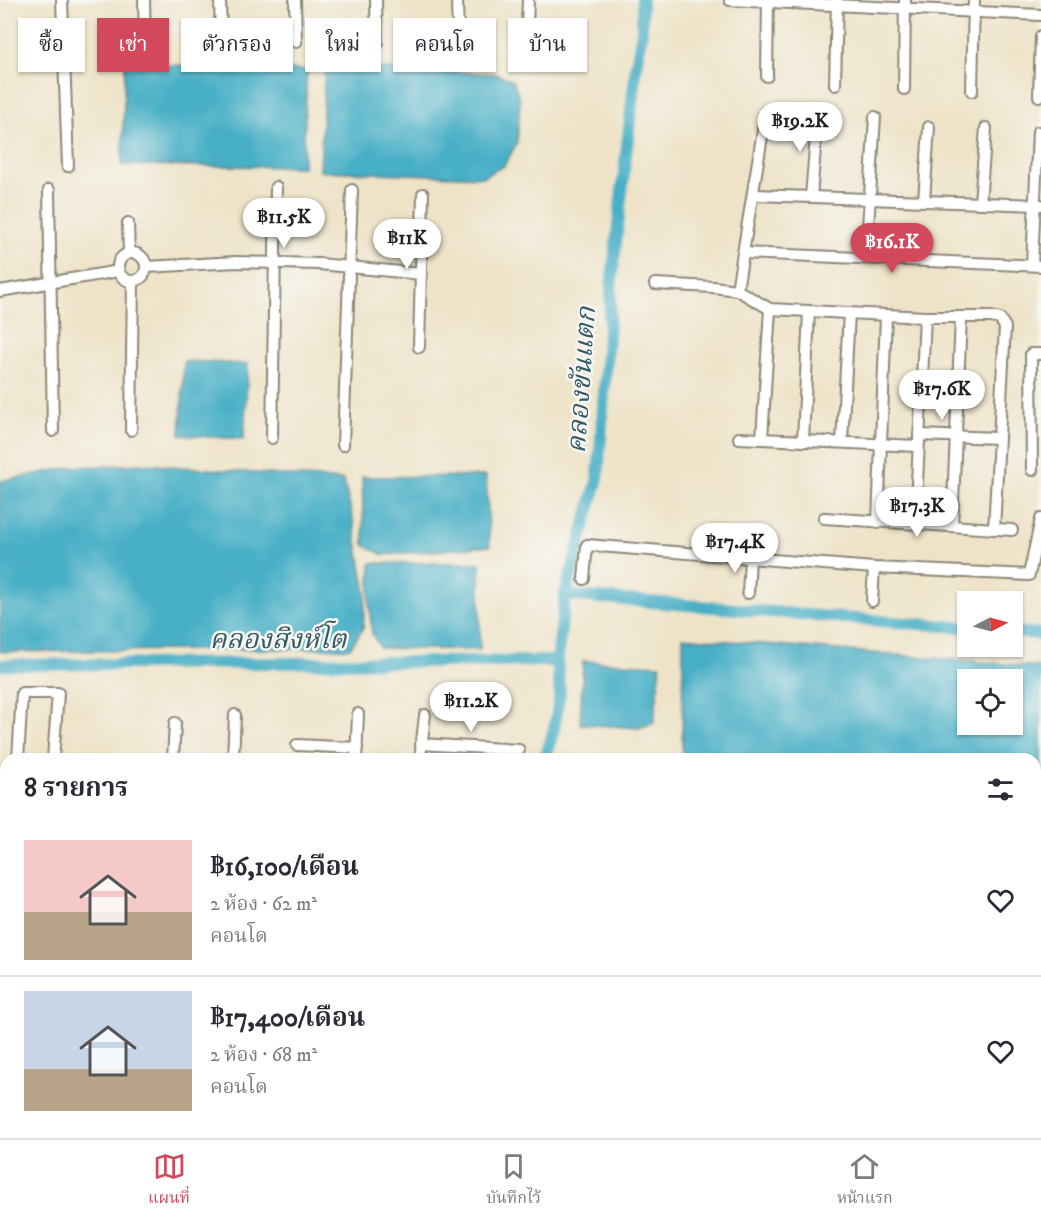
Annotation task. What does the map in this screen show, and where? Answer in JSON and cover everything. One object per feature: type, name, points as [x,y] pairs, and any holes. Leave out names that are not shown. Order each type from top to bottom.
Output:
[{"type":"street","points":[[62,0],[68,166]]},
{"type":"street","points":[[144,0],[144,18]]},
{"type":"street","points":[[220,0],[220,18]]},
{"type":"street","points":[[295,0],[296,42]]},
{"type":"street","points":[[376,0],[376,18]]},
{"type":"street","points":[[457,0],[457,18]]},
{"type":"street","points":[[527,18],[528,0]]},
{"type":"street","points":[[730,0],[974,6],[1041,15]]},
{"type":"street","points":[[767,76],[768,1]]},
{"type":"street","points":[[835,85],[837,2]]},
{"type":"street","points":[[904,89],[905,4]]},
{"type":"street","points":[[972,91],[974,6]]},
{"type":"street","points":[[1039,96],[1041,36]]},
{"type":"street","points":[[811,197],[818,111]]},
{"type":"street","points":[[737,290],[766,112]]},
{"type":"street","points":[[866,258],[875,117]]},
{"type":"street","points":[[924,201],[929,127]]},
{"type":"street","points":[[980,203],[986,129]]},
{"type":"street","points":[[744,253],[1036,265],[1038,132]]},
{"type":"street","points":[[272,438],[276,187]]},
{"type":"street","points":[[343,445],[352,189]]},
{"type":"street","points":[[49,190],[53,431]]},
{"type":"street","points":[[419,347],[423,194]]},
{"type":"street","points":[[753,195],[1038,205]]},
{"type":"street","points":[[128,223],[129,253]]},
{"type":"street","points":[[129,253],[142,257],[146,267],[141,278],[133,281],[124,278],[119,271],[122,258],[129,253]]},
{"type":"street","points":[[146,267],[275,263],[421,274]]},
{"type":"street","points":[[0,291],[119,271]]},
{"type":"street","points":[[131,430],[133,281]]},
{"type":"street","points":[[655,284],[737,290],[770,309],[1000,319],[1005,327],[994,529]]},
{"type":"street","points":[[762,439],[770,309]]},
{"type":"street","points":[[803,441],[809,311]]},
{"type":"street","points":[[842,442],[849,313]]},
{"type":"street","points":[[878,522],[886,315]]},
{"type":"street","points":[[915,524],[925,316]]},
{"type":"street","points":[[952,526],[961,317]]},
{"type":"street","points":[[1032,470],[1031,354],[1041,354]]},
{"type":"street","points":[[740,438],[881,444],[955,436],[998,438]]},
{"type":"street","points":[[824,518],[1011,530]]},
{"type":"street","points":[[584,579],[587,545],[873,568],[1029,575],[1041,519]]},
{"type":"street","points":[[748,593],[750,558]]},
{"type":"street","points":[[872,601],[873,568]]},
{"type":"street","points":[[18,753],[22,693],[58,693],[53,753]]},
{"type":"street","points":[[297,746],[356,753],[358,714]]},
{"type":"street","points":[[233,753],[235,715]]},
{"type":"street","points":[[420,753],[425,715]]},
{"type":"street","points":[[173,753],[175,723]]},
{"type":"street","points":[[421,744],[519,750]]},
{"type":"water","points":[[169,65],[181,65],[181,72],[293,72],[293,69],[307,72],[303,167],[122,165],[125,72],[169,72]]},
{"type":"water","points":[[381,69],[393,69],[393,72],[497,74],[513,81],[520,101],[517,143],[504,166],[483,177],[320,171],[325,72],[381,72]]},
{"type":"water","points":[[184,361],[248,364],[244,439],[180,435]]},
{"type":"water","points":[[145,464],[343,480],[352,514],[366,592],[363,629],[350,648],[0,652],[0,481],[71,467]]},
{"type":"water","points":[[486,476],[490,546],[383,555],[364,545],[362,477]]},
{"type":"water","points":[[371,563],[480,563],[480,650],[380,648],[372,634],[369,603]]},
{"type":"water","points":[[683,637],[1041,667],[1041,753],[682,753]]},
{"type":"water","points":[[583,661],[661,665],[654,723],[639,728],[580,724]]},
{"type":"waterway","name":"คลองขันแตก","points":[[547,753],[560,694],[557,661],[565,595],[598,478],[612,279],[642,31],[642,0]]},
{"type":"waterway","points":[[565,595],[957,627]]},
{"type":"waterway","points":[[1023,633],[1041,634]]},
{"type":"waterway","name":"คลองสิงห์โต","points":[[0,665],[557,661]]}]
